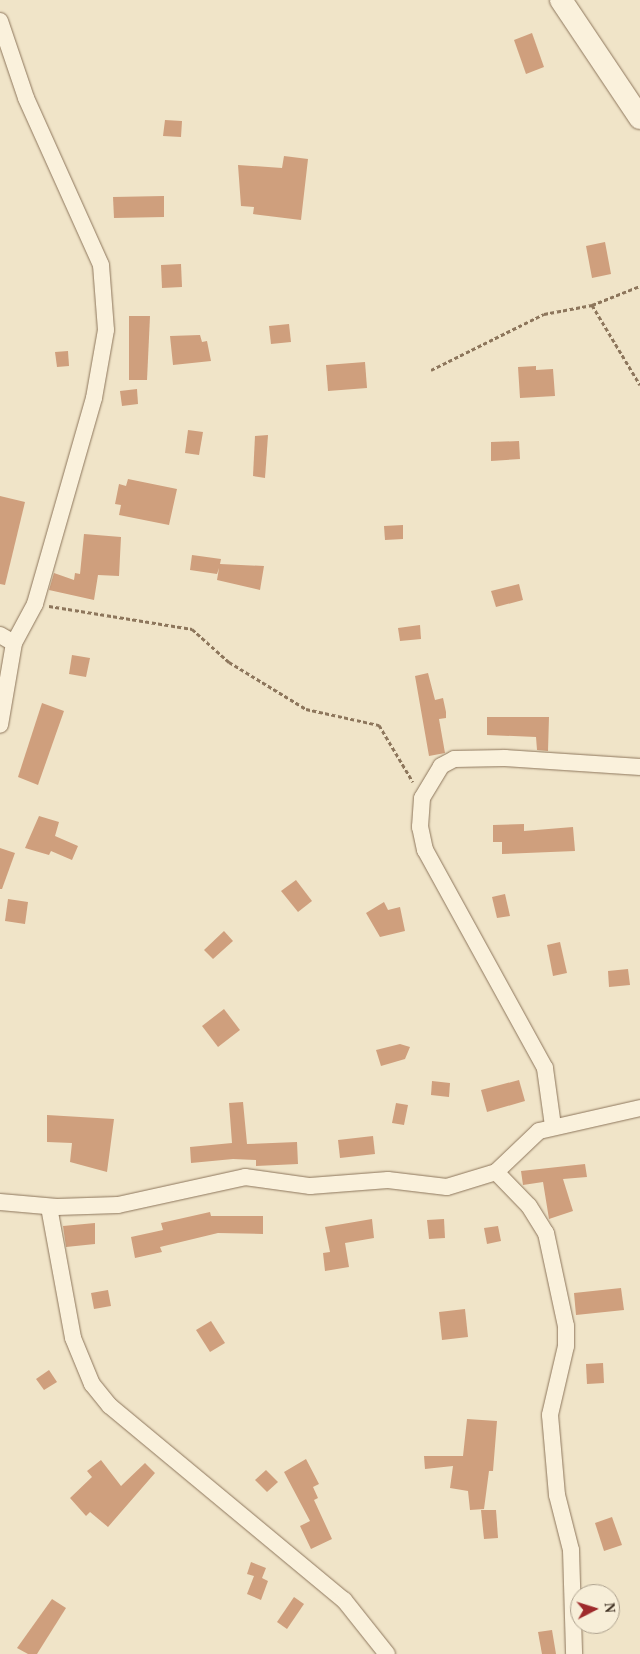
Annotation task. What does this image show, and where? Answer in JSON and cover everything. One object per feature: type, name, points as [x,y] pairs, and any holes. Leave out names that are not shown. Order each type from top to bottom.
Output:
[{"type":"street","points":[[561,0],[640,118]]},
{"type":"street","points":[[0,20],[26,98],[98,257],[105,298],[106,330],[94,398],[35,604],[7,639],[0,725]]},
{"type":"street","points":[[553,1126],[544,1068],[425,850],[420,826],[422,798],[441,766],[454,760],[505,758],[640,767]]},
{"type":"street","points":[[0,1202],[49,1206],[118,1205],[244,1177],[310,1186],[388,1180],[431,1188],[470,1183],[496,1172],[528,1138],[553,1126],[640,1108]]},
{"type":"street","points":[[496,1172],[529,1206],[546,1233],[566,1326],[566,1346],[550,1415],[557,1495],[571,1550],[574,1654]]},
{"type":"street","points":[[49,1206],[73,1338],[92,1384],[110,1406],[344,1600],[388,1654]]},
{"type":"path","points":[[430,370],[544,314],[592,305],[640,286]]},
{"type":"path","points":[[592,305],[640,385]]},
{"type":"path","points":[[35,604],[192,629],[229,662],[306,709],[379,725],[422,798]]},
{"type":"building","points":[[532,33],[544,67],[526,74],[514,40]]},
{"type":"building","points":[[165,120],[182,121],[181,137],[163,136]]},
{"type":"building","points":[[284,156],[308,159],[301,220],[253,214],[254,207],[241,206],[238,165],[282,168]]},
{"type":"building","points":[[164,196],[164,217],[114,218],[113,197]]},
{"type":"building","points":[[605,242],[611,274],[592,278],[586,246]]},
{"type":"building","points":[[181,264],[182,287],[162,288],[161,265]]},
{"type":"building","points":[[129,316],[150,316],[147,380],[129,380]]},
{"type":"building","points":[[289,324],[291,342],[271,344],[269,326]]},
{"type":"building","points":[[200,335],[202,342],[207,341],[211,361],[173,365],[170,336]]},
{"type":"building","points":[[68,351],[69,366],[57,367],[55,352]]},
{"type":"building","points":[[365,362],[367,388],[328,391],[326,365]]},
{"type":"building","points":[[536,366],[536,370],[553,369],[555,396],[520,398],[518,367]]},
{"type":"building","points":[[137,389],[138,404],[122,406],[120,391]]},
{"type":"building","points":[[188,430],[203,432],[199,455],[185,453]]},
{"type":"building","points":[[268,435],[265,478],[253,476],[255,436]]},
{"type":"building","points":[[519,441],[520,459],[491,461],[491,442]]},
{"type":"building","points":[[128,479],[177,489],[169,525],[119,515],[121,505],[115,504],[119,484],[126,486]]},
{"type":"building","points":[[0,496],[25,502],[5,585],[0,584]]},
{"type":"building","points":[[403,525],[403,539],[385,540],[384,526]]},
{"type":"building","points":[[84,534],[121,537],[119,576],[98,575],[94,600],[49,590],[54,573],[74,580],[75,573],[80,574]]},
{"type":"building","points":[[192,555],[221,559],[220,564],[264,566],[260,590],[217,580],[219,568],[217,574],[190,570]]},
{"type":"building","points":[[519,584],[523,600],[496,607],[491,591]]},
{"type":"building","points":[[420,625],[421,639],[400,641],[398,628]]},
{"type":"building","points":[[72,655],[90,658],[86,677],[69,674]]},
{"type":"building","points":[[428,673],[435,700],[443,698],[446,712],[446,718],[439,719],[445,753],[429,756],[415,676]]},
{"type":"building","points":[[42,703],[64,711],[38,785],[18,777]]},
{"type":"building","points":[[487,717],[549,717],[548,751],[537,750],[536,737],[487,735]]},
{"type":"building","points":[[39,816],[59,822],[55,836],[78,846],[72,860],[51,851],[49,855],[25,848]]},
{"type":"building","points":[[524,824],[524,831],[573,827],[575,851],[502,854],[502,842],[493,842],[493,825]]},
{"type":"building","points":[[0,848],[15,853],[2,889],[0,889]]},
{"type":"building","points":[[296,880],[312,901],[298,912],[281,891]]},
{"type":"building","points":[[505,894],[510,916],[497,918],[492,897]]},
{"type":"building","points":[[8,899],[28,902],[25,924],[5,921]]},
{"type":"building","points":[[384,902],[388,910],[400,907],[405,931],[380,937],[366,913]]},
{"type":"building","points":[[224,931],[233,941],[213,959],[204,950]]},
{"type":"building","points":[[560,942],[567,973],[553,976],[547,945]]},
{"type":"building","points":[[628,969],[630,985],[609,987],[608,971]]},
{"type":"building","points":[[224,1009],[240,1030],[218,1047],[202,1026]]},
{"type":"building","points":[[400,1044],[410,1047],[405,1059],[381,1066],[376,1050]]},
{"type":"building","points":[[519,1080],[525,1101],[487,1112],[481,1090]]},
{"type":"building","points":[[432,1081],[450,1083],[449,1097],[431,1095]]},
{"type":"building","points":[[243,1102],[247,1144],[297,1142],[298,1164],[256,1166],[256,1160],[233,1159],[191,1163],[190,1147],[232,1143],[229,1103]]},
{"type":"building","points":[[396,1103],[408,1105],[404,1125],[392,1123]]},
{"type":"building","points":[[47,1115],[114,1119],[107,1172],[70,1162],[72,1143],[47,1142]]},
{"type":"building","points":[[373,1136],[375,1154],[340,1158],[338,1140]]},
{"type":"building","points":[[585,1164],[587,1177],[563,1179],[573,1211],[549,1219],[543,1182],[523,1185],[521,1171]]},
{"type":"building","points":[[210,1212],[211,1216],[263,1216],[263,1234],[218,1233],[160,1247],[162,1252],[135,1258],[131,1237],[163,1230],[161,1223]]},
{"type":"building","points":[[372,1219],[374,1238],[345,1243],[349,1267],[325,1271],[323,1253],[330,1252],[325,1227]]},
{"type":"building","points":[[444,1219],[445,1238],[429,1239],[427,1220]]},
{"type":"building","points":[[95,1223],[95,1244],[66,1247],[63,1226]]},
{"type":"building","points":[[498,1226],[501,1241],[487,1244],[484,1228]]},
{"type":"building","points":[[621,1288],[624,1310],[576,1315],[574,1293]]},
{"type":"building","points":[[108,1290],[111,1306],[94,1309],[91,1293]]},
{"type":"building","points":[[465,1309],[468,1337],[442,1340],[439,1312]]},
{"type":"building","points":[[211,1321],[225,1343],[210,1352],[196,1330]]},
{"type":"building","points":[[603,1363],[604,1383],[587,1384],[586,1364]]},
{"type":"building","points":[[49,1370],[57,1382],[44,1390],[36,1379]]},
{"type":"building","points":[[467,1419],[497,1421],[493,1471],[489,1471],[484,1509],[470,1510],[468,1491],[450,1488],[453,1466],[425,1469],[424,1456],[463,1456]]},
{"type":"building","points":[[306,1459],[319,1484],[313,1487],[318,1498],[314,1500],[332,1539],[311,1549],[300,1526],[310,1521],[284,1472]]},
{"type":"building","points":[[101,1460],[121,1486],[145,1463],[155,1473],[108,1527],[90,1512],[86,1516],[70,1498],[92,1477],[87,1471]]},
{"type":"building","points":[[266,1470],[278,1482],[267,1492],[255,1480]]},
{"type":"building","points":[[481,1510],[496,1510],[498,1538],[484,1539]]},
{"type":"building","points":[[612,1517],[622,1545],[604,1551],[595,1523]]},
{"type":"building","points":[[251,1562],[266,1568],[262,1578],[268,1581],[261,1600],[247,1594],[254,1576],[247,1574]]},
{"type":"building","points":[[294,1597],[304,1604],[287,1629],[277,1622]]},
{"type":"building","points":[[52,1599],[66,1608],[37,1654],[28,1654],[17,1648]]},
{"type":"building","points":[[552,1630],[556,1654],[542,1654],[538,1632]]}]
